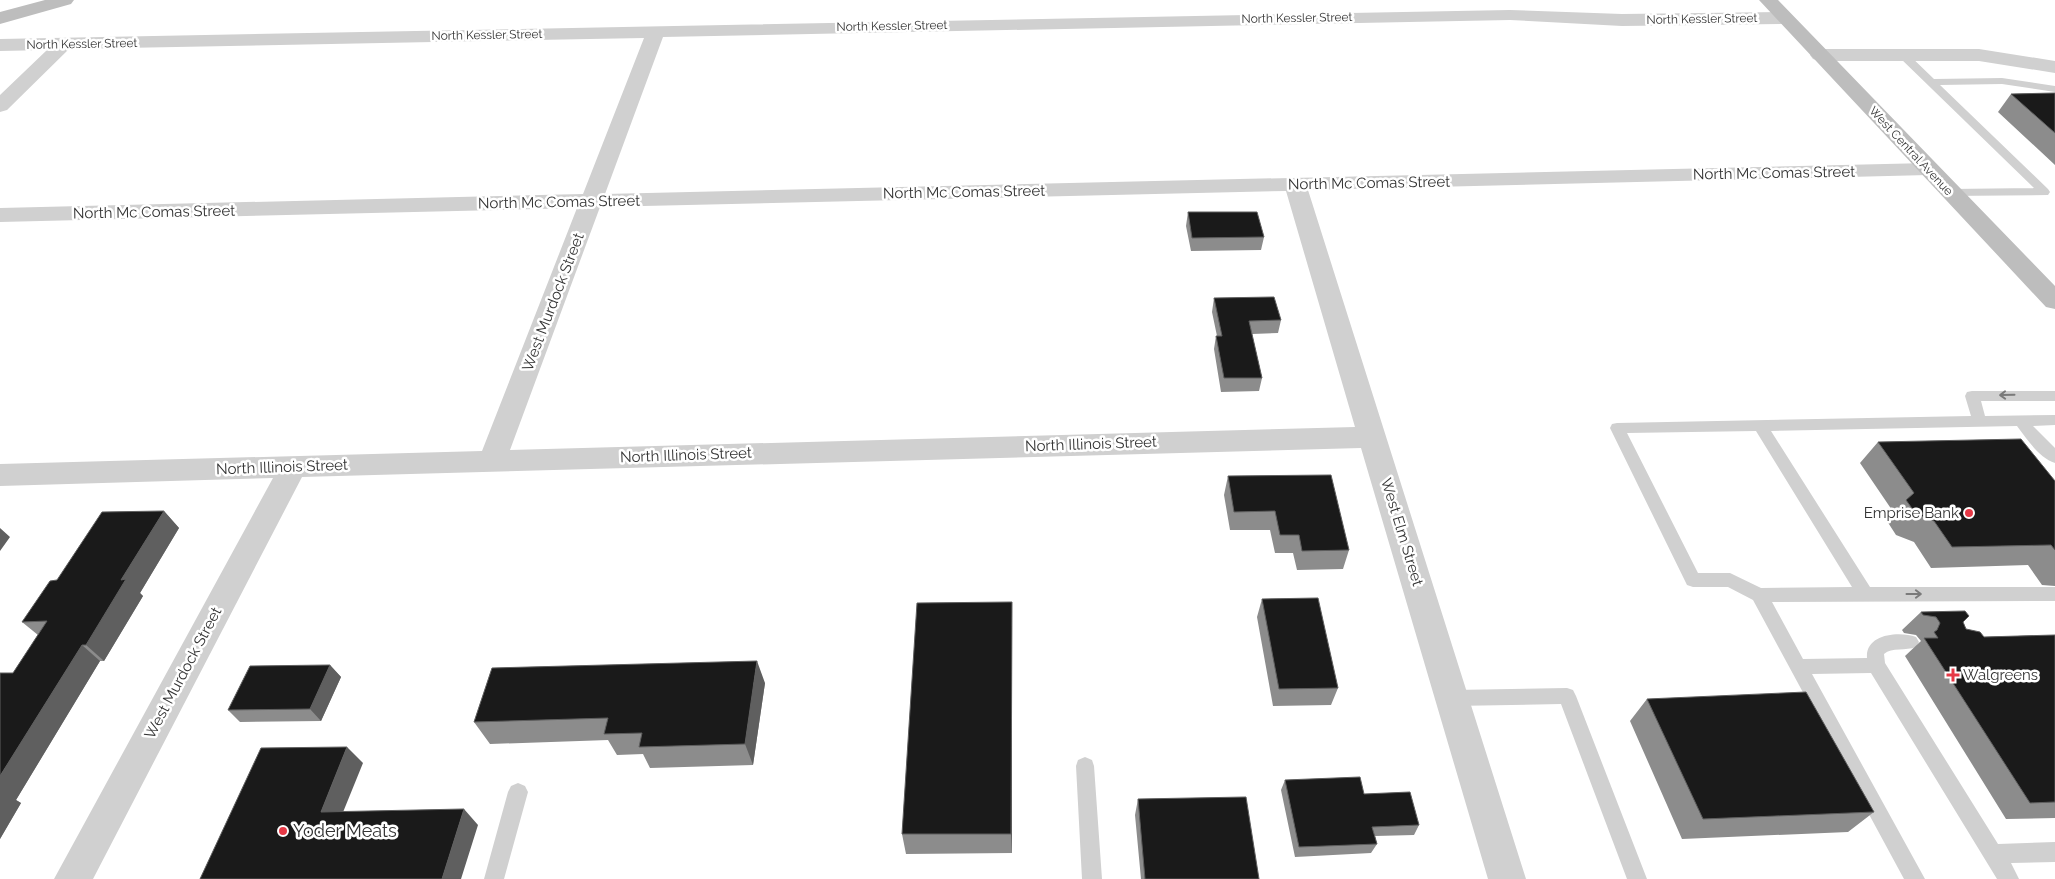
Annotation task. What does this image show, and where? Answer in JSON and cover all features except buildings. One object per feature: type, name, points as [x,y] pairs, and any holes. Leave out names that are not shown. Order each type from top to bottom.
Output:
[{"type":"main road","points":[[0,18],[65,0]]},
{"type":"main road","name":"West Central Avenue","points":[[1768,0],[2055,302]]},
{"type":"street","name":"North Kessler Street","points":[[0,45],[1449,16],[1622,20],[1784,18]]},
{"type":"street","name":"West Murdock Street","points":[[492,461],[656,31]]},
{"type":"street","points":[[0,106],[64,44]]},
{"type":"street","points":[[1820,55],[1979,55],[2055,67]]},
{"type":"street","name":"North Mc Comas Street","points":[[0,215],[1928,169]]},
{"type":"street","name":"West Elm Street","points":[[1295,185],[1507,879]]},
{"type":"street","name":"North Illinois Street","points":[[0,476],[1373,437]]},
{"type":"street","name":"West Murdock Street","points":[[73,879],[293,467]]},
{"type":"lane","points":[[1902,54],[2049,192]]},
{"type":"lane","points":[[1931,82],[2002,81],[2055,89]]},
{"type":"lane","points":[[2040,86],[2055,102]]},
{"type":"lane","points":[[1951,193],[2049,192]]},
{"type":"lane","points":[[1980,422],[1972,396],[2053,394],[2055,396]]},
{"type":"lane","points":[[2055,420],[1617,428],[1694,580],[1730,580],[1759,595],[2055,594]]},
{"type":"lane","points":[[2021,421],[2035,439],[2055,457]]},
{"type":"lane","points":[[1760,425],[1865,594]]},
{"type":"lane","points":[[1759,595],[1914,879]]},
{"type":"lane","points":[[1910,642],[1884,643],[1875,651],[1876,665],[2009,879]]},
{"type":"lane","points":[[1799,667],[1876,665]]},
{"type":"lane","points":[[1453,698],[1567,696],[1637,879]]},
{"type":"lane","points":[[1085,766],[1092,879]]},
{"type":"lane","points":[[494,879],[518,792]]},
{"type":"lane","points":[[1993,854],[2055,852]]},
{"type":"place","name":"Emprise Bank","points":[[1969,513]]},
{"type":"place","name":"Walgreens","points":[[1953,675]]},
{"type":"place","name":"Yoder Meats","points":[[283,831]]}]
